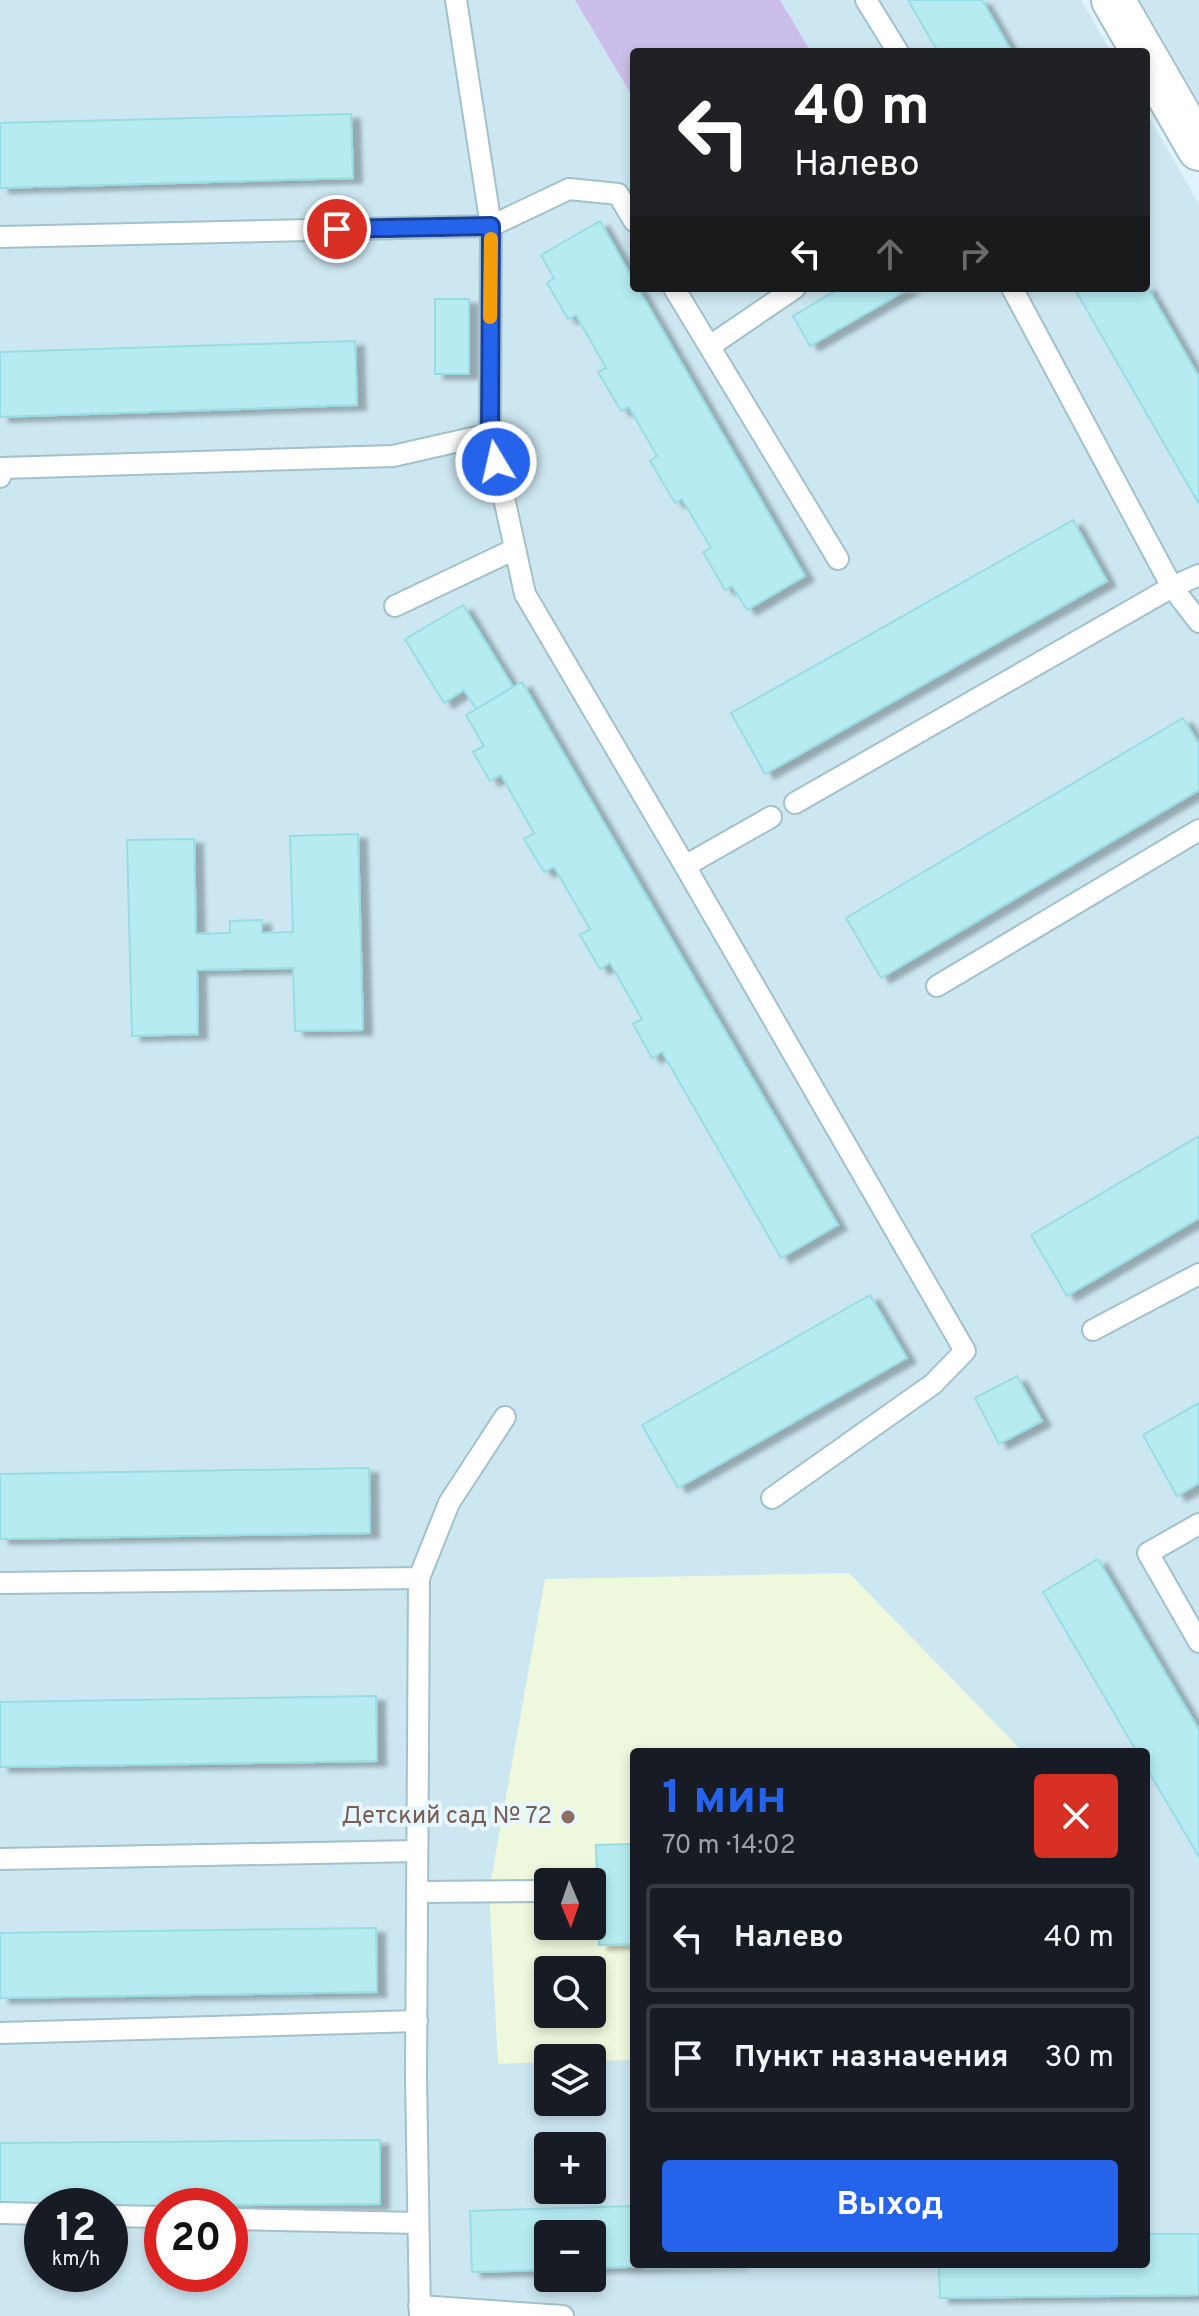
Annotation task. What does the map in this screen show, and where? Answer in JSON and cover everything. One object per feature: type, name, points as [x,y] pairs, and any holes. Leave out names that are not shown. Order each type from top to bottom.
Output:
[{"type":"street","points":[[1113,0],[1141,48]]},
{"type":"street","points":[[1150,63],[1197,139]]},
{"type":"lane","points":[[456,0],[491,226],[490,434],[525,594],[965,1351],[933,1384],[772,1498]]},
{"type":"lane","points":[[866,0],[896,48]]},
{"type":"lane","points":[[0,237],[491,226],[569,189],[618,194],[630,214]]},
{"type":"lane","points":[[676,292],[838,559]]},
{"type":"lane","points":[[710,346],[789,292]]},
{"type":"lane","points":[[1014,292],[1172,587],[1199,622]]},
{"type":"lane","points":[[1,471],[393,456],[490,434]]},
{"type":"lane","points":[[395,606],[515,549]]},
{"type":"lane","points":[[795,803],[1172,587],[1199,575]]},
{"type":"lane","points":[[685,866],[771,817]]},
{"type":"lane","points":[[937,986],[1199,830]]},
{"type":"lane","points":[[1093,1330],[1199,1274]]},
{"type":"lane","points":[[505,1417],[449,1503],[419,1578],[417,2021],[420,2311],[563,2316]]},
{"type":"lane","points":[[1199,1524],[1148,1553],[1199,1642]]},
{"type":"lane","points":[[0,1583],[419,1578]]},
{"type":"lane","points":[[0,1859],[417,1851]]},
{"type":"lane","points":[[417,1892],[534,1891]]},
{"type":"lane","points":[[0,2033],[417,2021]]},
{"type":"lane","points":[[0,2213],[24,2214]]},
{"type":"lane","points":[[248,2219],[418,2223]]},
{"type":"shaded area","points":[[0,0],[1081,0],[1109,48],[630,48],[630,292],[1150,292],[1150,119],[1199,204],[1199,2316],[0,2316]]},
{"type":"shaded area","points":[[575,0],[780,0],[809,48],[630,48],[630,92]]},
{"type":"shaded area","points":[[1140,0],[1199,0],[1199,102]]},
{"type":"shaded area","name":"Детский сад № 72","points":[[849,1573],[1019,1748],[630,1748],[630,2060],[606,2061],[606,2044],[534,2044],[534,2063],[498,2064],[489,1891],[545,1579]]},
{"type":"building","points":[[908,0],[982,0],[1010,48],[936,48]]},
{"type":"building","points":[[351,114],[353,178],[0,188],[0,123]]},
{"type":"building","points":[[600,221],[630,274],[630,292],[640,292],[805,576],[747,610],[732,586],[725,590],[703,552],[711,548],[682,499],[675,503],[650,461],[657,456],[629,407],[621,411],[598,372],[606,368],[576,315],[568,319],[547,283],[554,278],[541,255]]},
{"type":"building","points":[[833,292],[903,292],[810,346],[793,316]]},
{"type":"building","points":[[1076,292],[1150,292],[1199,377],[1199,504]]},
{"type":"building","points":[[435,299],[469,299],[469,374],[435,374]]},
{"type":"building","points":[[355,341],[357,405],[0,417],[0,352]]},
{"type":"building","points":[[1073,520],[1107,581],[765,774],[731,713]]},
{"type":"building","points":[[463,605],[513,687],[476,709],[464,690],[444,703],[405,639]]},
{"type":"building","points":[[522,682],[838,1225],[781,1258],[662,1052],[652,1058],[633,1024],[642,1019],[610,963],[600,969],[580,935],[590,929],[554,867],[544,872],[524,839],[534,833],[501,775],[490,781],[473,752],[484,746],[466,715]]},
{"type":"building","points":[[1183,718],[1199,744],[1199,790],[881,978],[846,918]]},
{"type":"building","points":[[358,834],[363,1030],[295,1031],[293,968],[197,970],[198,1034],[132,1036],[127,840],[194,839],[196,934],[230,933],[230,921],[262,920],[262,933],[293,932],[290,836]]},
{"type":"building","points":[[1199,1136],[1199,1218],[1067,1296],[1031,1235]]},
{"type":"building","points":[[870,1295],[907,1358],[678,1488],[642,1425]]},
{"type":"building","points":[[1017,1376],[1042,1421],[999,1444],[975,1398]]},
{"type":"building","points":[[1199,1403],[1199,1483],[1177,1496],[1143,1435]]},
{"type":"building","points":[[369,1468],[370,1533],[0,1539],[0,1474]]},
{"type":"building","points":[[1098,1559],[1199,1730],[1199,1857],[1150,1774],[1150,1748],[1135,1748],[1043,1592]]},
{"type":"building","points":[[376,1696],[377,1761],[0,1767],[0,1702]]},
{"type":"building","points":[[630,1844],[630,1944],[599,1945],[599,1940],[606,1940],[606,1868],[597,1868],[596,1845]]},
{"type":"building","points":[[376,1928],[377,1992],[0,1998],[0,1933]]},
{"type":"building","points":[[380,2140],[380,2204],[248,2205],[248,2188],[144,2188],[144,2206],[128,2206],[128,2188],[24,2188],[24,2207],[0,2207],[0,2143]]},
{"type":"building","points":[[630,2206],[630,2267],[606,2268],[606,2220],[534,2220],[534,2270],[472,2272],[470,2211]]},
{"type":"building","points":[[1150,2234],[1199,2234],[1199,2295],[940,2298],[939,2268],[1150,2268]]},
{"type":"slow traffic","points":[[490,317],[491,239]]},
{"type":"place","name":"Детский сад № 72","points":[[568,1817]]},
{"type":"route","points":[[337,229],[491,226],[490,434],[496,462]]}]
